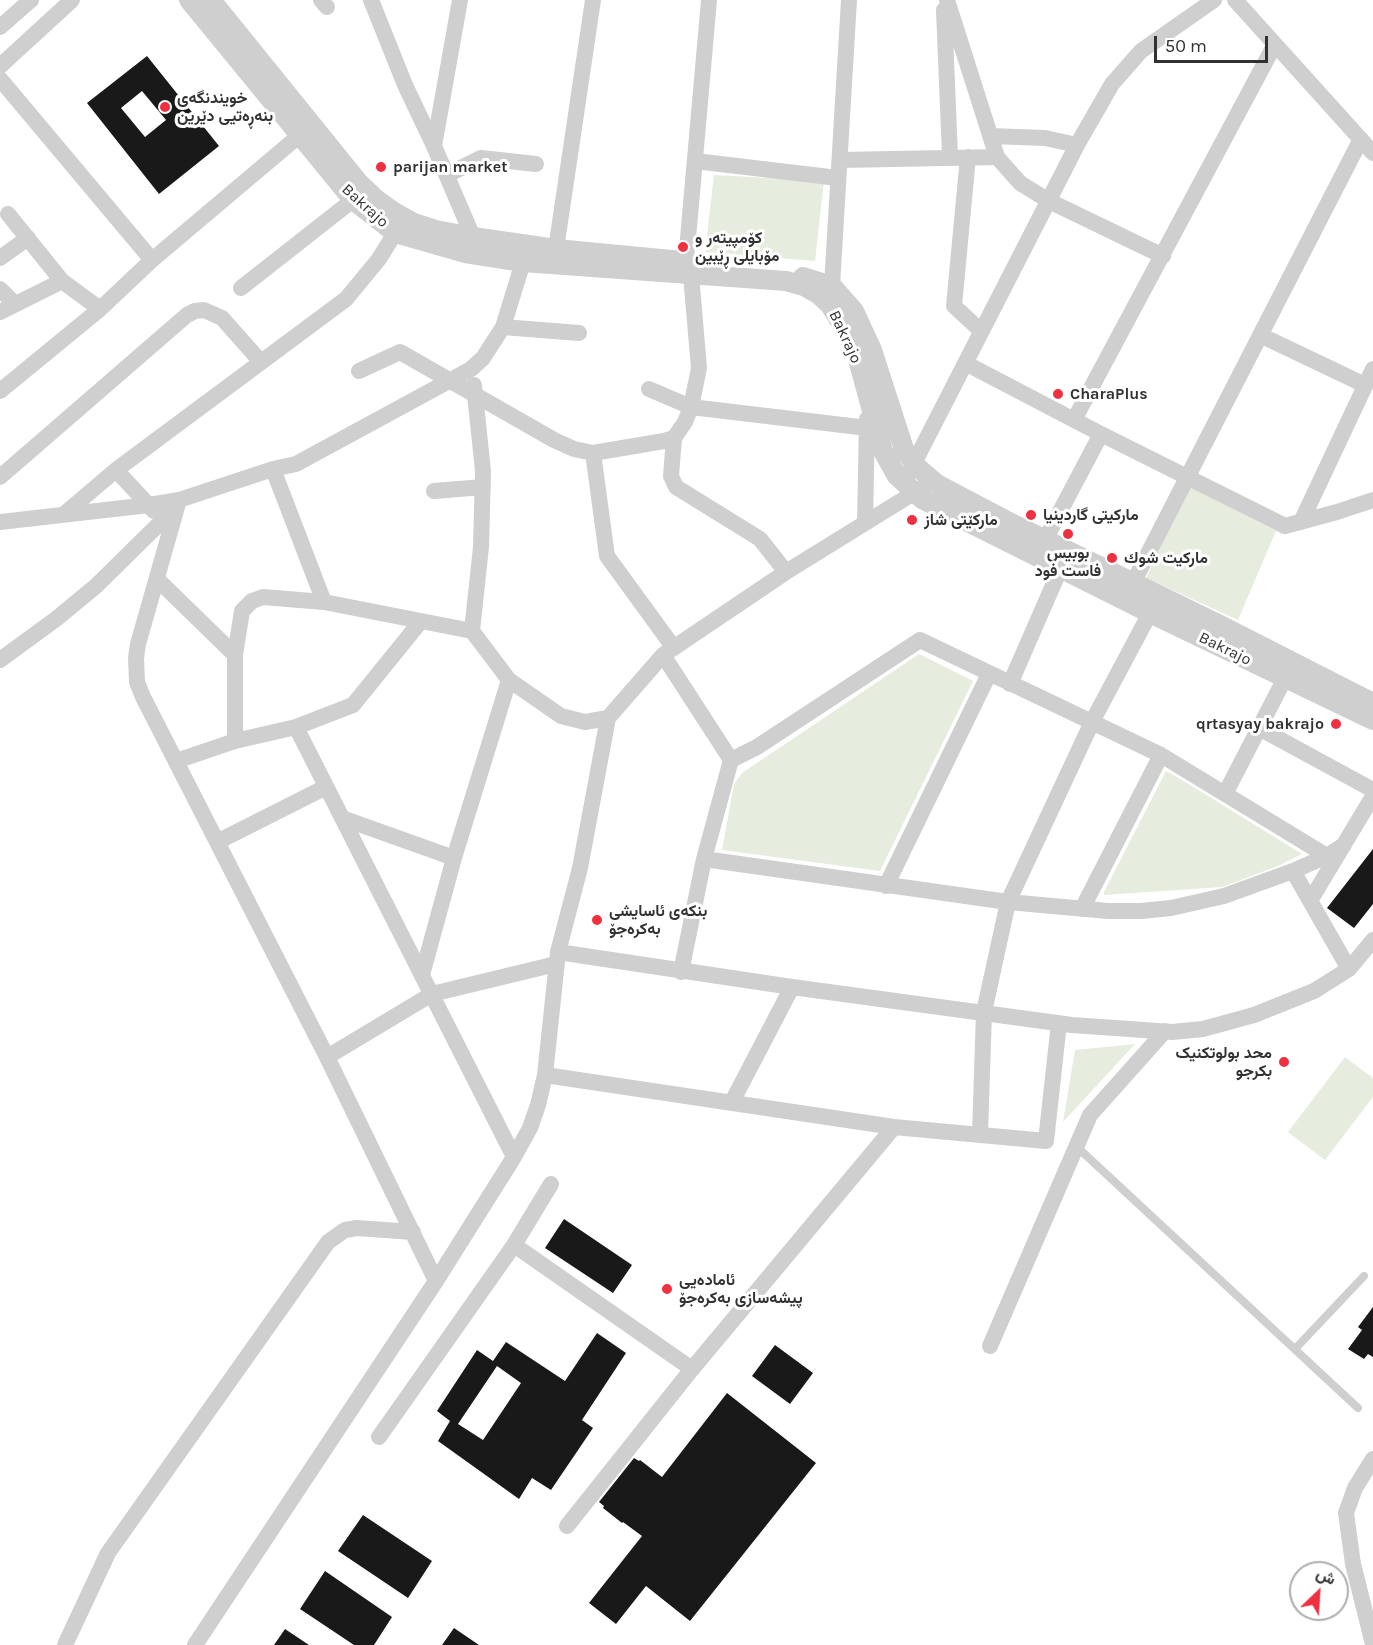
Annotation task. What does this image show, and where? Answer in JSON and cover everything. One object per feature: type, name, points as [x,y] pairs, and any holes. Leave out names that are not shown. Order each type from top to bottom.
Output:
[{"type":"street","points":[[2,21],[31,0]]},
{"type":"street","points":[[0,66],[72,0]]},
{"type":"street","name":"Bakrajo","points":[[189,0],[353,200],[395,233],[465,253],[523,262],[777,270],[832,286],[848,302],[861,323],[875,358],[900,438],[914,463],[933,481],[957,496],[1373,703]]},
{"type":"street","name":"Bakrajo","points":[[211,0],[359,183],[377,200],[414,223],[473,237],[786,281],[804,286],[818,294],[830,305],[856,352],[867,397],[871,428],[889,464],[908,488],[934,507],[1373,720]]},
{"type":"street","points":[[371,0],[405,85],[473,237]]},
{"type":"street","points":[[434,146],[460,0]]},
{"type":"street","points":[[556,249],[593,0]]},
{"type":"street","points":[[709,0],[688,268],[699,368],[692,407],[674,438],[671,476],[676,488],[760,539],[786,572]]},
{"type":"street","points":[[832,286],[849,0]]},
{"type":"street","points":[[945,0],[950,156]]},
{"type":"street","points":[[945,0],[997,157],[1020,183],[1049,201],[1163,256]]},
{"type":"street","points":[[195,1645],[436,1281],[530,1128],[545,1075],[557,958],[580,868],[608,718],[668,652],[786,572],[892,506],[908,488],[914,463],[1077,145],[1112,84],[1141,51],[1214,0]]},
{"type":"street","points":[[1235,0],[1373,153]]},
{"type":"street","points":[[1074,420],[1275,44]]},
{"type":"street","points":[[0,79],[152,260]]},
{"type":"street","points":[[0,391],[100,309],[152,260],[300,135]]},
{"type":"street","points":[[990,135],[1045,138],[1077,145]]},
{"type":"street","points":[[1133,583],[1361,140]]},
{"type":"street","points":[[840,160],[950,156],[997,157]]},
{"type":"street","points":[[968,157],[954,306],[981,331]]},
{"type":"street","points":[[447,175],[481,158],[536,164]]},
{"type":"street","points":[[695,160],[838,178]]},
{"type":"street","points":[[241,288],[353,200]]},
{"type":"street","points":[[8,214],[62,281],[100,309]]},
{"type":"street","points":[[63,515],[116,470],[346,299],[379,259],[395,233]]},
{"type":"street","points":[[0,258],[28,238]]},
{"type":"street","points":[[0,522],[179,500],[273,469],[296,464],[471,369],[483,358],[503,327],[523,262]]},
{"type":"street","points":[[0,289],[7,308],[62,281]]},
{"type":"street","points":[[0,477],[187,315],[195,311],[204,310],[222,318],[261,362]]},
{"type":"street","points":[[503,327],[579,333]]},
{"type":"street","points":[[1260,335],[1365,385]]},
{"type":"street","points":[[359,371],[400,352],[562,445],[593,453],[674,438]]},
{"type":"street","points":[[965,363],[1285,526],[1373,500]]},
{"type":"street","points":[[471,369],[483,471],[481,547],[472,631]]},
{"type":"street","points":[[1301,522],[1373,369]]},
{"type":"street","points":[[649,389],[692,407],[871,428],[865,523]]},
{"type":"street","points":[[1045,540],[1101,434]]},
{"type":"street","points":[[593,453],[607,556],[668,652],[731,760],[704,859],[681,972]]},
{"type":"street","points":[[273,469],[324,603]]},
{"type":"street","points":[[116,470],[167,524]]},
{"type":"street","points":[[908,488],[933,481]]},
{"type":"street","points":[[434,491],[483,487]]},
{"type":"street","points":[[179,500],[167,524],[157,579],[138,644],[137,682],[142,697],[327,1057],[436,1281]]},
{"type":"street","points":[[0,660],[56,619],[167,524]]},
{"type":"street","points":[[1010,684],[1061,567]]},
{"type":"street","points":[[157,579],[235,655]]},
{"type":"street","points":[[236,741],[235,655],[242,611],[252,601],[263,597],[324,603],[472,631],[509,680],[561,716],[585,722],[608,718]]},
{"type":"street","points":[[980,1134],[984,1012],[1008,902],[1092,722],[1150,613]]},
{"type":"street","points":[[176,761],[236,741],[296,727],[353,705],[421,621]]},
{"type":"street","points":[[731,760],[757,747],[920,640],[1161,755],[1327,856]]},
{"type":"street","points":[[886,886],[989,674]]},
{"type":"street","points":[[1225,794],[1285,678]]},
{"type":"street","points":[[422,975],[454,858],[509,680]]},
{"type":"street","points":[[296,727],[514,1157]]},
{"type":"street","points":[[1259,728],[1373,790]]},
{"type":"street","points":[[1082,909],[1161,755]]},
{"type":"street","points":[[217,842],[326,787]]},
{"type":"street","points":[[1310,901],[1373,796]]},
{"type":"street","points":[[342,818],[454,858]]},
{"type":"street","points":[[704,859],[1008,902],[1082,909],[1141,911],[1171,908],[1224,896],[1293,871],[1327,856],[1344,845]]},
{"type":"street","points":[[1293,871],[1349,969]]},
{"type":"street","points":[[327,1057],[432,994],[557,958],[681,972],[1059,1023],[1165,1031],[1203,1029],[1254,1015],[1314,991],[1349,969],[1372,944]]},
{"type":"street","points":[[732,1102],[792,987]]},
{"type":"street","points":[[545,1075],[894,1126],[1046,1141],[1059,1023]]},
{"type":"street","points":[[990,1346],[1090,1115],[1165,1031]]},
{"type":"street","points":[[567,1526],[692,1369],[894,1126]]},
{"type":"street","points":[[379,1437],[514,1245],[551,1184]]},
{"type":"street","points":[[64,1645],[108,1553],[320,1250],[334,1236],[345,1230],[372,1228],[413,1232]]},
{"type":"street","points":[[514,1245],[692,1369]]},
{"type":"street","points":[[1373,1459],[1355,1488],[1346,1514],[1353,1564],[1373,1644]]},
{"type":"lane","points":[[1076,1146],[1358,1408]]},
{"type":"lane","points":[[1295,1349],[1365,1276]]},
{"type":"shaded area","points":[[714,175],[824,181],[815,261],[705,252]]},
{"type":"shaded area","points":[[1188,486],[1276,531],[1238,620],[1146,578]]},
{"type":"shaded area","points":[[919,654],[973,681],[880,871],[722,850],[734,784],[742,773]]},
{"type":"shaded area","points":[[1166,771],[1302,854],[1278,866],[1222,887],[1104,895]]},
{"type":"shaded area","points":[[1135,1044],[1063,1122],[1075,1050]]},
{"type":"shaded area","points":[[1345,1057],[1373,1078],[1373,1097],[1325,1160],[1288,1132]]},
{"type":"building","points":[[147,56],[219,146],[159,194],[87,103]],"holes":[[[142,91],[166,120],[145,137],[121,108]]]},
{"type":"building","points":[[1373,849],[1373,904],[1354,928],[1327,908]]},
{"type":"building","points":[[564,1219],[632,1265],[613,1293],[545,1248]]},
{"type":"building","points":[[1373,1307],[1373,1357],[1368,1354],[1364,1359],[1348,1349],[1362,1330],[1358,1327]]},
{"type":"building","points":[[597,1333],[626,1353],[582,1420],[593,1428],[551,1490],[532,1478],[519,1499],[438,1441],[450,1421],[437,1411],[477,1350],[493,1361],[506,1342],[565,1381]],"holes":[[[497,1366],[521,1383],[483,1440],[458,1424]]]},
{"type":"building","points":[[775,1345],[813,1373],[790,1404],[752,1376]]},
{"type":"building","points":[[727,1393],[816,1463],[690,1621],[646,1586],[616,1624],[589,1603],[642,1536],[603,1508],[604,1506],[599,1502],[634,1458],[662,1477]]},
{"type":"building","points":[[363,1515],[432,1561],[408,1598],[338,1551]]},
{"type":"building","points":[[325,1571],[392,1617],[374,1645],[354,1645],[300,1609]]},
{"type":"building","points":[[454,1628],[479,1645],[442,1645]]},
{"type":"building","points":[[285,1629],[309,1645],[274,1645]]},
{"type":"place","name":"خویندنگەی بنەڕەتیی دێرین","points":[[165,107]]},
{"type":"place","name":"parijan market","points":[[381,167]]},
{"type":"place","name":"کۆمپیتەر و مۆبایلی ڕێبین","points":[[683,247]]},
{"type":"place","name":"CharaPlus","points":[[1058,394]]},
{"type":"place","name":"مارکیتی گاردینیا","points":[[1031,515]]},
{"type":"place","name":"مارکێتی شاز","points":[[912,520]]},
{"type":"place","name":"بوبيس فاست فود","points":[[1068,534]]},
{"type":"place","name":"ماركيت شوك","points":[[1112,558]]},
{"type":"place","name":"qrtasyay bakrajo","points":[[1336,724]]},
{"type":"place","name":"بنکەی ئاسایشی بەکرەجۆ","points":[[597,920]]},
{"type":"place","name":"محد بولوتکنیک بکرجو","points":[[1284,1062]]},
{"type":"place","name":"ئامادەیی پیشەسازی بەکرەجۆ","points":[[667,1289]]}]
